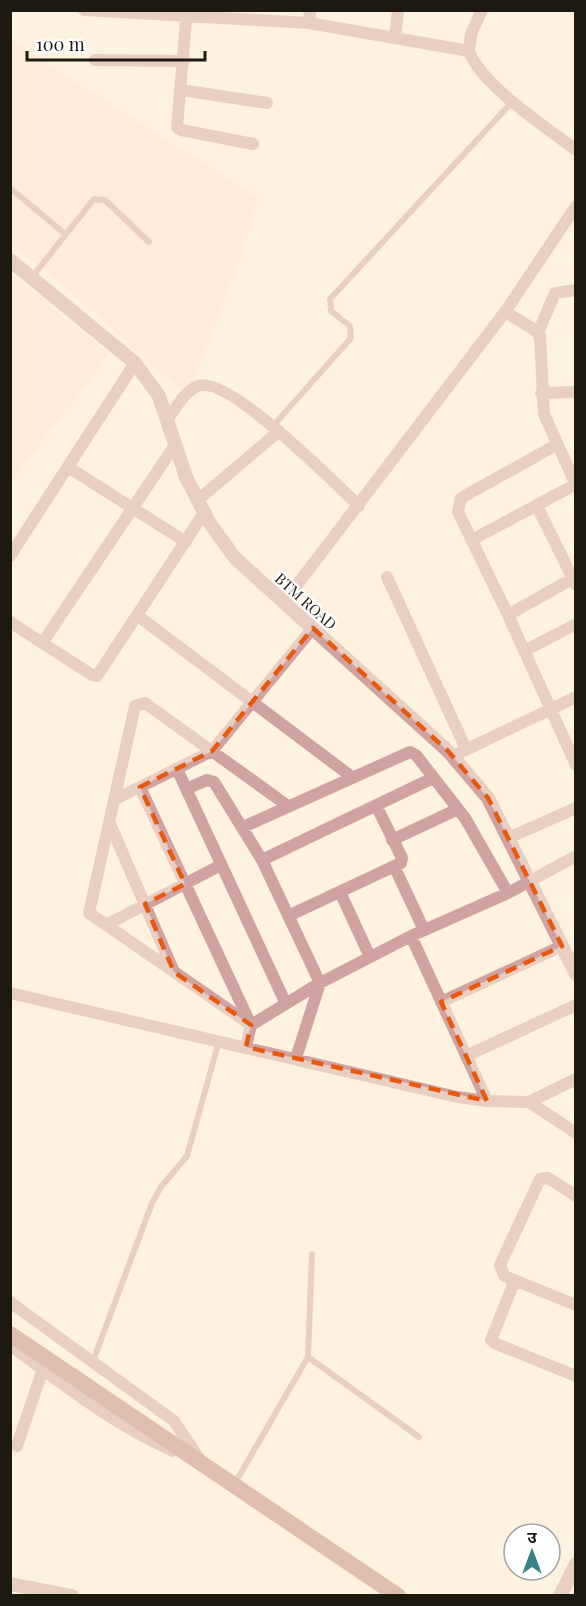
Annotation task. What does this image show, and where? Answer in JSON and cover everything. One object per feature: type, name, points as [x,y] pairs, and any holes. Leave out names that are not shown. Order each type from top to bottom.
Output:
[{"type":"main road","points":[[10,1334],[44,1359],[235,1483],[398,1596]]},
{"type":"street","points":[[84,10],[309,17],[395,38],[469,51]]},
{"type":"street","points":[[395,38],[398,10]]},
{"type":"street","points":[[482,10],[471,34],[469,51],[474,66],[513,101],[576,150]]},
{"type":"street","points":[[187,14],[182,90],[177,121],[181,130],[253,144]]},
{"type":"street","points":[[95,60],[184,61]]},
{"type":"street","points":[[182,90],[267,103]]},
{"type":"street","points":[[284,603],[505,312],[576,206]]},
{"type":"street","name":"BTM ROAD","points":[[10,260],[135,363],[159,396],[186,477],[204,513],[235,558],[453,756],[488,798],[576,974]]},
{"type":"street","points":[[538,333],[555,292],[576,290]]},
{"type":"street","points":[[472,540],[575,484],[544,414],[541,393],[541,342],[538,333],[505,312]]},
{"type":"street","points":[[10,556],[135,363]]},
{"type":"street","points":[[167,420],[187,395],[199,385],[215,386],[276,428],[359,506]]},
{"type":"street","points":[[541,393],[576,392]]},
{"type":"street","points":[[198,500],[276,428]]},
{"type":"street","points":[[43,642],[175,445]]},
{"type":"street","points":[[556,445],[461,498],[458,512],[508,615],[575,763]]},
{"type":"street","points":[[68,467],[186,542]]},
{"type":"street","points":[[508,615],[574,582],[537,506]]},
{"type":"street","points":[[10,622],[97,676],[204,513]]},
{"type":"street","points":[[387,577],[466,749]]},
{"type":"street","points":[[138,616],[352,777]]},
{"type":"street","points":[[524,651],[576,624]]},
{"type":"street","points":[[116,799],[212,751],[313,628]]},
{"type":"street","points":[[453,756],[576,697]]},
{"type":"street","points":[[251,1025],[89,913],[89,904],[116,799],[135,706],[145,703],[288,806]]},
{"type":"street","points":[[243,826],[410,752],[416,755],[458,809],[508,893]]},
{"type":"street","points":[[177,769],[286,1004]]},
{"type":"street","points":[[262,860],[433,778]]},
{"type":"street","points":[[186,789],[212,780],[243,826],[262,860],[320,983],[296,1058]]},
{"type":"street","points":[[140,787],[251,1025],[246,1047]]},
{"type":"street","points":[[288,916],[394,866],[402,858],[376,805]]},
{"type":"street","points":[[508,838],[576,808]]},
{"type":"street","points":[[392,840],[458,809]]},
{"type":"street","points":[[110,824],[174,972]]},
{"type":"street","points":[[251,1025],[320,983],[411,936],[508,893],[576,856]]},
{"type":"street","points":[[106,925],[221,865]]},
{"type":"street","points":[[394,866],[424,930]]},
{"type":"street","points":[[340,892],[370,957]]},
{"type":"street","points":[[411,936],[488,1101]]},
{"type":"street","points":[[441,1002],[562,946]]},
{"type":"street","points":[[10,993],[457,1097],[488,1101],[529,1102],[576,1079]]},
{"type":"street","points":[[466,1056],[576,1005]]},
{"type":"street","points":[[529,1102],[576,1133]]},
{"type":"street","points":[[576,1196],[548,1178],[540,1179],[500,1265],[504,1276],[576,1305]]},
{"type":"street","points":[[515,1280],[491,1340],[494,1344],[576,1376]]},
{"type":"street","points":[[10,1302],[93,1360],[174,1421],[200,1460]]},
{"type":"street","points":[[10,1346],[86,1402],[128,1428],[156,1443],[200,1460]]},
{"type":"street","points":[[17,1446],[43,1370]]},
{"type":"street","points":[[560,1596],[576,1564]]},
{"type":"street","points":[[10,1584],[72,1596]]},
{"type":"lane","points":[[276,428],[351,338],[350,326],[331,311],[330,299],[513,101]]},
{"type":"lane","points":[[10,188],[65,234]]},
{"type":"lane","points":[[32,278],[89,203],[99,199],[105,200],[149,242]]},
{"type":"lane","points":[[93,1360],[152,1203],[161,1187],[187,1156],[219,1041]]},
{"type":"lane","points":[[235,1483],[308,1357],[312,1254]]},
{"type":"lane","points":[[308,1357],[419,1437]]},
{"type":"highlighted area","points":[[313,628],[448,751],[488,798],[562,946],[441,1002],[487,1101],[246,1047],[251,1025],[174,972],[145,904],[185,884],[140,787],[212,751]]},
{"type":"shaded area","points":[[10,40],[259,198],[239,262],[188,396],[61,284],[11,245]]},
{"type":"shaded area","points":[[11,274],[109,354],[11,483]]}]
